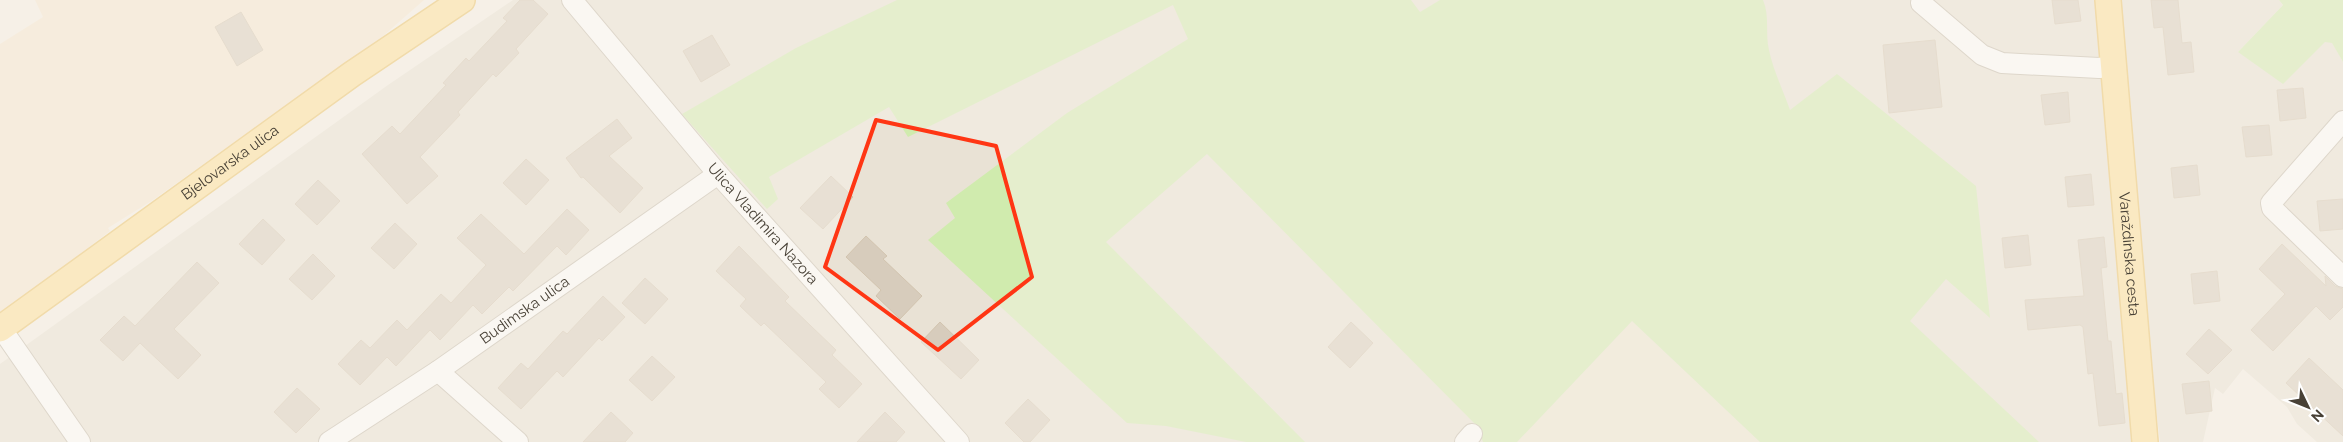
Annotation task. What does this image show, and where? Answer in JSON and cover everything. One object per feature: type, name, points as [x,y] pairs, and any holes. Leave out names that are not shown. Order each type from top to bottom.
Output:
[{"type":"main road","name":"Bjelovarska ulica","points":[[5,335],[352,74],[462,0]]},
{"type":"main road","name":"Varaždinska cesta","points":[[2108,0],[2145,442]]},
{"type":"street","name":"Ulica Vladimira Nazora","points":[[572,0],[718,174],[959,442]]},
{"type":"street","points":[[1921,3],[1982,55],[2002,63],[2099,68],[2113,66]]},
{"type":"street","points":[[2343,120],[2271,202],[2272,208],[2343,277]]},
{"type":"street","name":"Budimska ulica","points":[[329,442],[438,371],[718,174]]},
{"type":"street","points":[[5,335],[80,442]]},
{"type":"street","points":[[438,371],[518,442]]},
{"type":"highlighted area","points":[[876,120],[996,146],[1032,277],[938,350],[825,267]]},
{"type":"shaded area","points":[[35,0],[424,0],[382,37],[153,200],[108,228],[110,231],[0,315],[0,44],[43,17]]},
{"type":"shaded area","points":[[513,0],[2098,0],[2133,442],[0,442],[0,364],[388,85]]},
{"type":"shaded area","points":[[2121,0],[2279,0],[2283,5],[2238,52],[2325,41],[2332,42],[2343,62],[2343,442],[2317,442],[2297,424],[2287,407],[2243,369],[2223,394],[2215,388],[2203,442],[2160,442],[2150,357]]},
{"type":"shaded area","points":[[1632,321],[1760,442],[1517,442]]},
{"type":"green space","points":[[897,0],[1411,0],[1420,12],[1440,0],[1763,0],[1771,58],[1790,110],[1837,74],[1976,186],[1990,318],[1946,279],[1910,321],[2039,442],[1760,442],[1632,321],[1517,442],[1483,442],[1477,426],[1207,154],[1106,242],[1305,442],[1246,442],[1166,426],[1127,423],[928,240],[955,218],[946,203],[1067,113],[1188,39],[1173,5],[908,137],[889,107],[769,177],[778,199],[767,209],[682,114],[796,48]]},
{"type":"green space","points":[[2279,0],[2343,0],[2343,62],[2332,43],[2325,42],[2283,84],[2238,52],[2283,5]]},
{"type":"building","points":[[520,0],[533,0],[548,14],[516,49],[519,53],[496,77],[493,74],[458,112],[460,115],[420,157],[438,176],[407,204],[362,154],[392,126],[400,134],[446,85],[443,83],[466,58],[469,61],[507,21],[503,18]]},
{"type":"building","points":[[2052,0],[2078,0],[2081,21],[2055,24]]},
{"type":"building","points":[[2151,0],[2178,0],[2182,43],[2191,42],[2194,72],[2168,75],[2163,27],[2154,28]]},
{"type":"building","points":[[241,12],[263,50],[237,66],[215,27]]},
{"type":"building","points":[[712,35],[730,65],[701,82],[683,51]]},
{"type":"building","points":[[1935,40],[1942,107],[1889,113],[1883,45]]},
{"type":"building","points":[[2303,88],[2306,118],[2280,121],[2277,90]]},
{"type":"building","points":[[2068,92],[2070,122],[2045,125],[2041,95]]},
{"type":"building","points":[[617,119],[632,138],[609,156],[643,188],[620,213],[583,177],[581,178],[566,158]]},
{"type":"building","points":[[2269,125],[2272,155],[2246,157],[2242,127]]},
{"type":"building","points":[[526,159],[549,180],[526,205],[503,183]]},
{"type":"building","points":[[2197,165],[2200,195],[2174,198],[2171,168]]},
{"type":"building","points":[[2091,174],[2094,205],[2068,207],[2065,177]]},
{"type":"building","points":[[831,176],[853,197],[823,229],[800,208]]},
{"type":"building","points":[[318,180],[340,201],[317,225],[295,204]]},
{"type":"building","points":[[2343,199],[2343,229],[2320,231],[2317,201]]},
{"type":"building","points":[[567,209],[589,230],[566,255],[557,246],[513,291],[509,287],[482,314],[473,305],[440,340],[430,330],[396,366],[387,357],[360,385],[338,364],[361,340],[370,348],[397,320],[407,330],[441,294],[451,303],[486,265],[457,238],[481,214],[524,254]]},
{"type":"building","points":[[263,219],[285,240],[262,265],[239,244]]},
{"type":"building","points":[[395,223],[417,244],[394,269],[371,248]]},
{"type":"building","points":[[2028,235],[2031,265],[2005,268],[2002,238]]},
{"type":"building","points":[[866,236],[887,256],[883,259],[922,296],[900,319],[876,296],[881,290],[846,257]]},
{"type":"building","points":[[2104,237],[2107,267],[2101,268],[2108,341],[2111,341],[2116,394],[2122,393],[2125,423],[2099,426],[2093,373],[2088,374],[2083,327],[2080,325],[2028,330],[2025,300],[2084,296],[2078,240]]},
{"type":"building","points":[[2282,244],[2326,286],[2325,276],[2335,286],[2343,289],[2343,307],[2330,320],[2316,306],[2273,351],[2251,330],[2285,294],[2259,269]]},
{"type":"building","points":[[739,246],[789,297],[785,301],[836,350],[832,355],[862,384],[839,408],[819,389],[826,382],[764,323],[761,326],[740,306],[746,299],[716,271]]},
{"type":"building","points":[[313,254],[335,276],[312,300],[289,279]]},
{"type":"building","points":[[197,262],[219,283],[174,329],[201,355],[178,379],[140,343],[123,361],[100,340],[124,316],[135,326]]},
{"type":"building","points":[[2217,271],[2220,301],[2194,304],[2191,274]]},
{"type":"building","points":[[645,278],[668,299],[645,324],[622,303]]},
{"type":"building","points":[[603,296],[625,317],[602,341],[599,338],[563,377],[557,371],[521,409],[498,388],[521,363],[528,369],[563,331],[567,334]]},
{"type":"building","points":[[940,322],[979,360],[961,379],[921,342]]},
{"type":"building","points":[[1351,322],[1373,343],[1350,368],[1328,347]]},
{"type":"building","points":[[2209,329],[2232,350],[2208,374],[2186,354]]},
{"type":"building","points":[[652,356],[675,377],[652,401],[629,380]]},
{"type":"building","points":[[2309,358],[2343,390],[2343,436],[2286,383]]},
{"type":"building","points":[[2209,381],[2212,411],[2186,414],[2182,384]]},
{"type":"building","points":[[297,388],[320,409],[296,433],[274,412]]},
{"type":"building","points":[[1028,399],[1050,420],[1030,442],[1024,442],[1005,423]]},
{"type":"building","points":[[611,412],[633,433],[625,442],[583,442]]},
{"type":"building","points":[[885,412],[905,432],[896,442],[857,442]]}]
